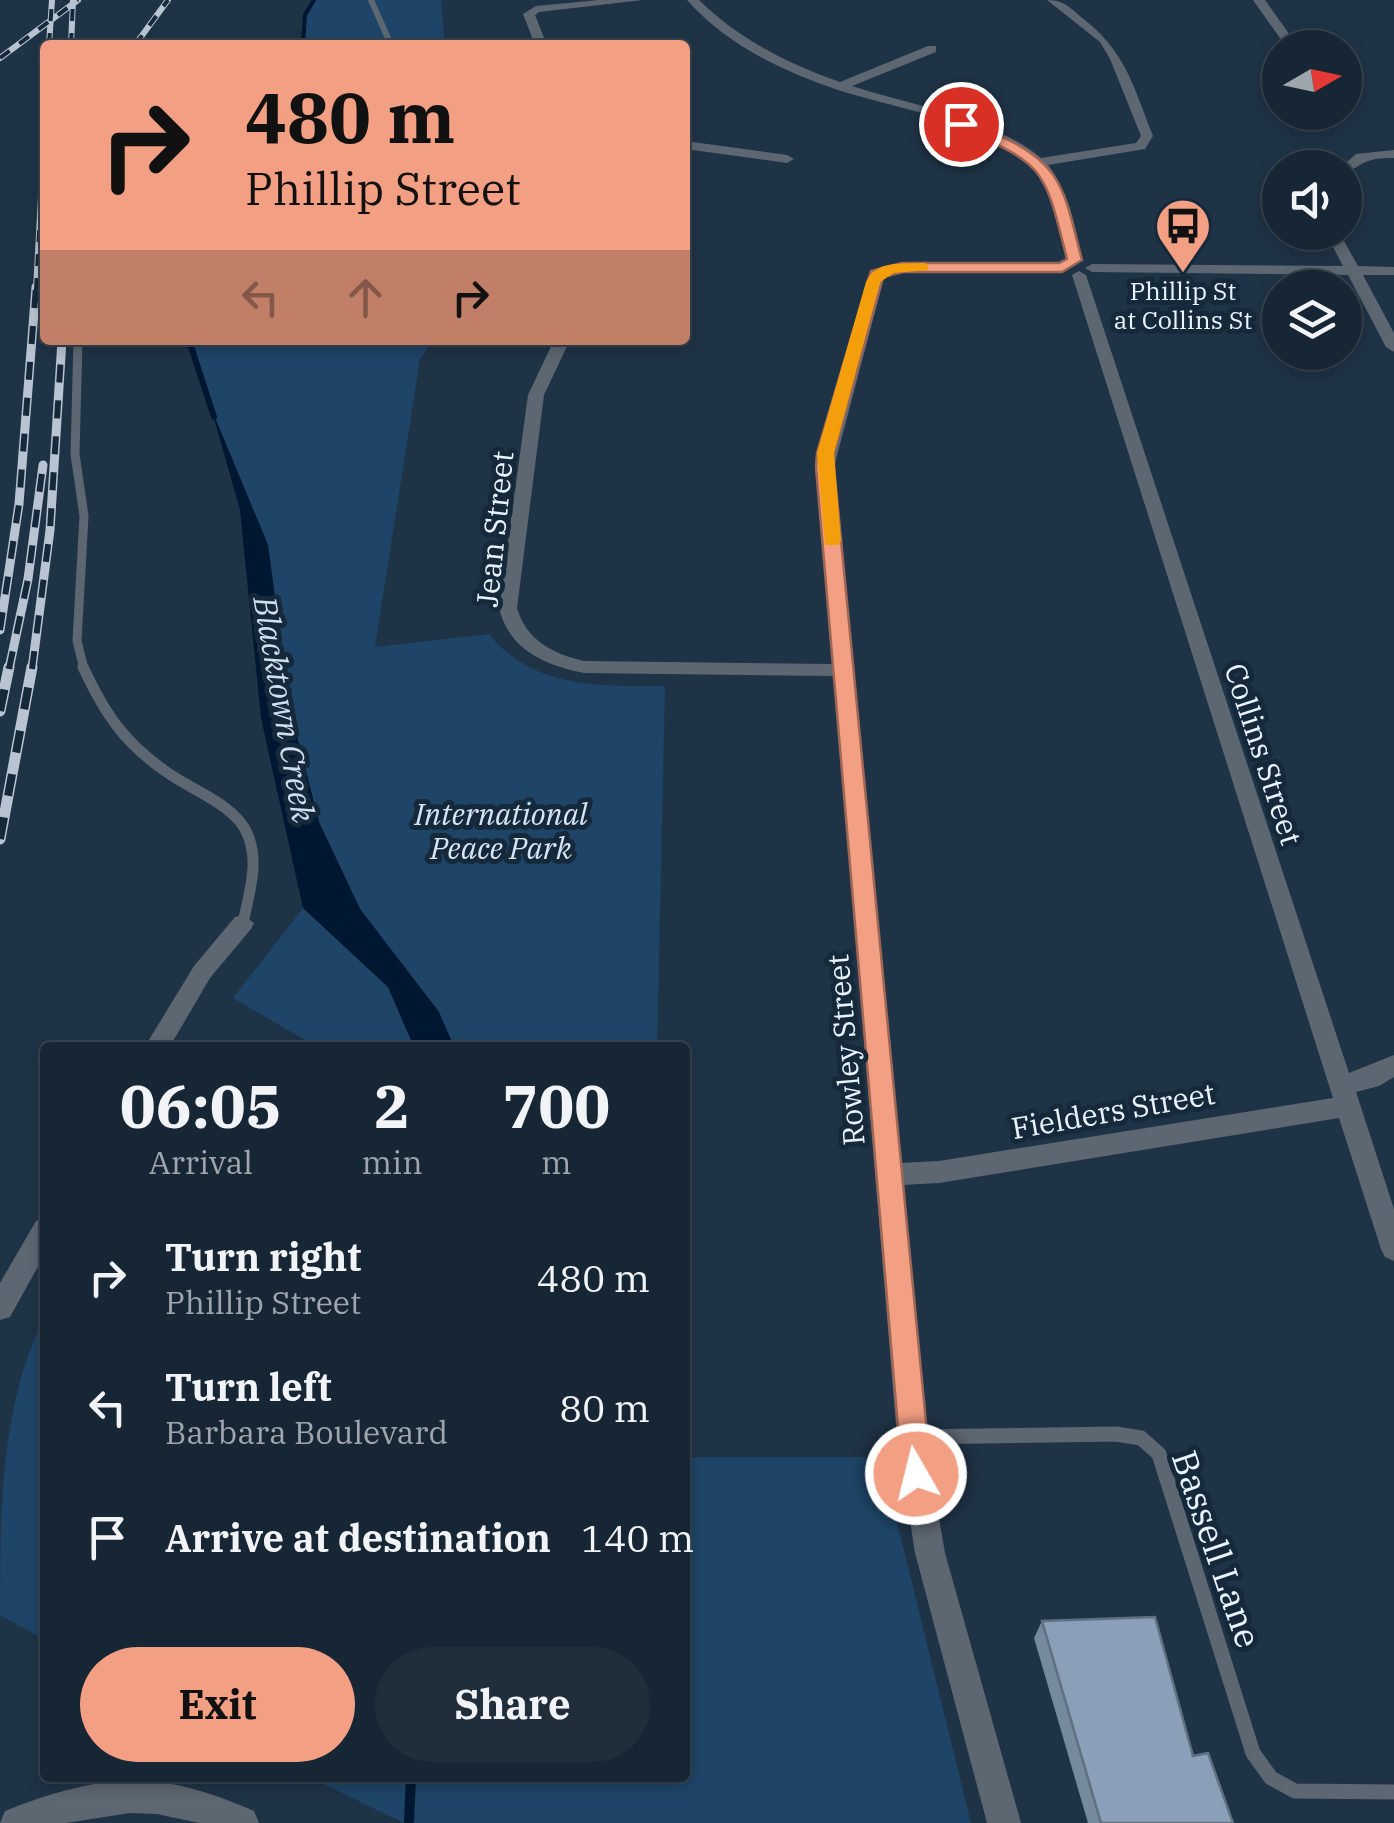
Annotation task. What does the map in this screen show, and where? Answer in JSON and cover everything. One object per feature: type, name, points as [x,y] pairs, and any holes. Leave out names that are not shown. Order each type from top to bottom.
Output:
[{"type":"street","points":[[539,40],[528,14],[536,9],[637,0]]},
{"type":"street","points":[[693,0],[742,41],[840,86],[987,133],[1038,162],[1140,146],[1146,136],[1116,59],[1104,40],[1053,0]]},
{"type":"street","points":[[1259,0],[1280,30]]},
{"type":"street","points":[[840,86],[932,50]]},
{"type":"street","points":[[690,145],[760,152],[787,159]]},
{"type":"street","points":[[1362,156],[1394,154]]},
{"type":"street","name":"Collins Street","points":[[1038,162],[1055,186],[1077,268],[1394,1249]]},
{"type":"street","points":[[1077,268],[1352,270],[1341,250]]},
{"type":"street","name":"Rowley Street","points":[[1004,1823],[930,1553],[911,1437],[826,453],[873,282],[882,272],[902,267],[1077,268]]},
{"type":"street","points":[[1362,270],[1394,271]]},
{"type":"street","points":[[1362,288],[1394,347]]},
{"type":"street","name":"Jean Street","points":[[560,345],[536,395],[508,608],[513,627],[545,655],[584,667],[843,670]]},
{"type":"street","points":[[160,1042],[202,972],[243,923]]},
{"type":"street","name":"Fielders Street","points":[[889,1174],[940,1172],[1345,1095],[1394,1065]]},
{"type":"street","points":[[0,1308],[40,1238]]},
{"type":"street","points":[[17,1823],[81,1800],[170,1796],[242,1823]]},
{"type":"lane","points":[[371,0],[389,40]]},
{"type":"lane","points":[[78,345],[75,454],[84,516],[77,623],[82,664],[105,714],[119,730],[166,771],[237,818],[248,830],[255,860],[243,923]]},
{"type":"lane","name":"Bassell Lane","points":[[911,1437],[1116,1434],[1141,1438],[1158,1454],[1253,1753],[1271,1778],[1296,1791],[1394,1792]]},
{"type":"green space","points":[[314,0],[441,0],[445,40],[303,40],[305,15]]},
{"type":"green space","name":"International Peace Park","points":[[192,345],[430,345],[420,359],[375,647],[489,634],[507,652],[547,675],[592,684],[665,686],[657,1042],[452,1042],[439,1012],[360,909],[319,822],[290,709],[268,545],[211,408]]},
{"type":"green space","points":[[303,908],[388,987],[412,1042],[308,1042],[233,998]]},
{"type":"green space","points":[[40,1327],[40,1637],[0,1615],[6,1461],[19,1386]]},
{"type":"green space","points":[[690,1457],[881,1457],[971,1823],[404,1823],[319,1782],[690,1782]]},
{"type":"water","points":[[211,408],[268,545],[290,709],[319,822],[360,909],[439,1012],[452,1042],[412,1042],[388,987],[303,908],[261,718],[240,510]]},
{"type":"building","points":[[1155,1617],[1193,1756],[1208,1753],[1233,1823],[1101,1823],[1042,1621]]},
{"type":"waterway","name":"Blacktown Creek","points":[[303,40],[305,15],[314,0]]},
{"type":"waterway","name":"Blacktown Creek","points":[[191,345],[214,417]]},
{"type":"waterway","name":"Blacktown Creek","points":[[409,1821],[411,1782]]},
{"type":"railway","points":[[51,20],[52,0]]},
{"type":"railway","points":[[73,4],[78,0]]},
{"type":"railway","points":[[139,40],[168,0]]},
{"type":"railway","points":[[51,20],[73,4]]},
{"type":"railway","points":[[71,40],[73,4]]},
{"type":"railway","points":[[0,58],[51,20]]},
{"type":"railway","points":[[49,40],[51,20]]},
{"type":"railway","points":[[36,290],[40,215]]},
{"type":"railway","points":[[0,630],[19,504],[36,287]]},
{"type":"railway","points":[[32,669],[50,530],[62,345]]},
{"type":"railway","points":[[9,669],[28,579],[43,465]]},
{"type":"railway","points":[[0,711],[9,667]]},
{"type":"railway","points":[[0,839],[32,667]]},
{"type":"slow traffic","points":[[832,541],[826,453],[873,282],[876,274],[891,268],[923,267]]},
{"type":"place","name":"Phillip St at Collins St","points":[[1183,275]]},
{"type":"route","points":[[916,1474],[825,467],[876,274],[902,267],[1062,268],[1064,263],[1074,260],[1055,186],[1045,170],[1011,144],[961,124]]}]
